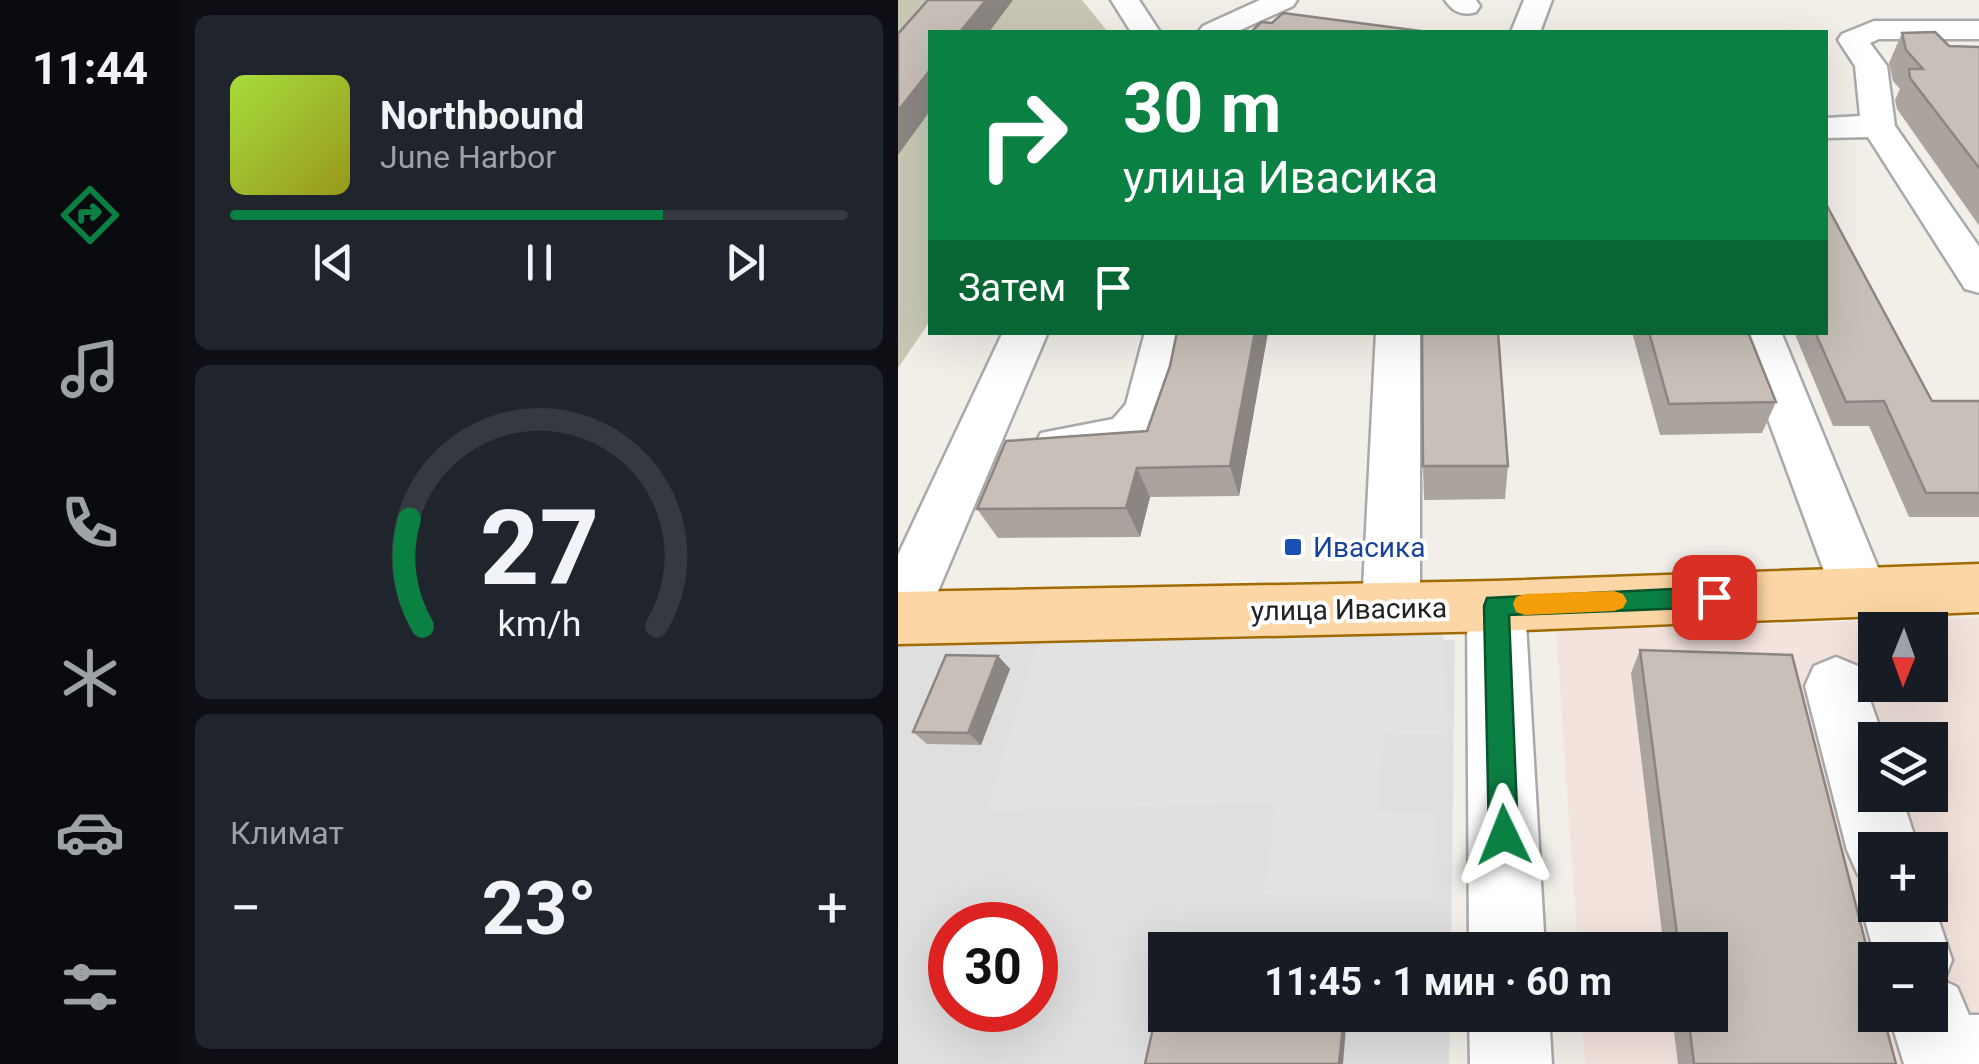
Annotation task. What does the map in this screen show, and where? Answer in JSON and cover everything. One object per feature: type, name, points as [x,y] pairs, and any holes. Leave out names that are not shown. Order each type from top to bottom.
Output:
[{"type":"main road","name":"улица Ивасика","points":[[898,618],[1496,606],[1980,588]]},
{"type":"street","points":[[1125,0],[1144,30]]},
{"type":"street","points":[[1217,30],[1283,0]]},
{"type":"street","points":[[1527,30],[1538,0]]},
{"type":"street","points":[[1980,30],[1874,30],[1853,40],[1871,66],[1878,126],[1980,280]]},
{"type":"street","points":[[1828,128],[1878,126]]},
{"type":"street","points":[[898,618],[1025,335]]},
{"type":"street","points":[[976,446],[1094,446],[1126,437],[1145,420],[1167,335]]},
{"type":"street","points":[[1391,608],[1398,335]]},
{"type":"street","points":[[1759,335],[1859,592]]},
{"type":"street","points":[[1496,606],[1506,932]]},
{"type":"street","points":[[1836,686],[1877,832]]},
{"type":"street","points":[[1510,1032],[1511,1064]]},
{"type":"shaded area","points":[[898,0],[1082,0],[1106,30],[928,30],[928,324],[898,368]]},
{"type":"shaded area","points":[[1442,614],[1447,735],[1383,734],[1378,811],[1435,813],[1433,900],[1264,895],[1276,803],[987,811],[1043,624]]},
{"type":"shaded area","points":[[1979,617],[1979,1064],[1585,1064],[1583,1032],[1728,1032],[1728,932],[1577,932],[1556,631],[1858,621],[1858,702],[1948,702],[1948,618]]},
{"type":"shaded area","points":[[898,640],[1455,640],[1451,932],[1148,932],[1148,1032],[1450,1032],[1449,1064],[898,1064]]},
{"type":"building","points":[[928,0],[986,0],[962,30],[928,30],[928,73],[898,111],[898,34]]},
{"type":"building","points":[[1283,13],[1413,30],[1253,30],[1261,22],[1272,23]]},
{"type":"building","points":[[1935,32],[1949,46],[1980,47],[1980,169],[1910,78],[1909,69],[1923,69],[1906,50],[1902,33]]},
{"type":"building","points":[[1828,208],[1932,401],[1980,401],[1980,493],[1926,493],[1884,401],[1846,402],[1816,335],[1828,335]]},
{"type":"building","points":[[1176,335],[1254,335],[1230,466],[1137,468],[1126,508],[977,509],[1006,441],[1147,431]]},
{"type":"building","points":[[1422,335],[1498,335],[1508,466],[1423,466]]},
{"type":"building","points":[[1650,335],[1749,335],[1776,402],[1669,404]]},
{"type":"building","points":[[1640,650],[1792,655],[1865,942],[1858,942],[1858,1032],[1888,1032],[1896,1064],[1694,1064],[1690,1032],[1728,1032],[1728,932],[1677,932]]},
{"type":"building","points":[[946,655],[998,656],[968,733],[913,732]]},
{"type":"building","points":[[1152,1032],[1342,1032],[1339,1064],[1145,1064]]},
{"type":"slow traffic","points":[[1525,604],[1614,601]]},
{"type":"place","name":"Ивасика","points":[[1293,547]]},
{"type":"route","points":[[1504,835],[1496,606],[1714,597]]}]
